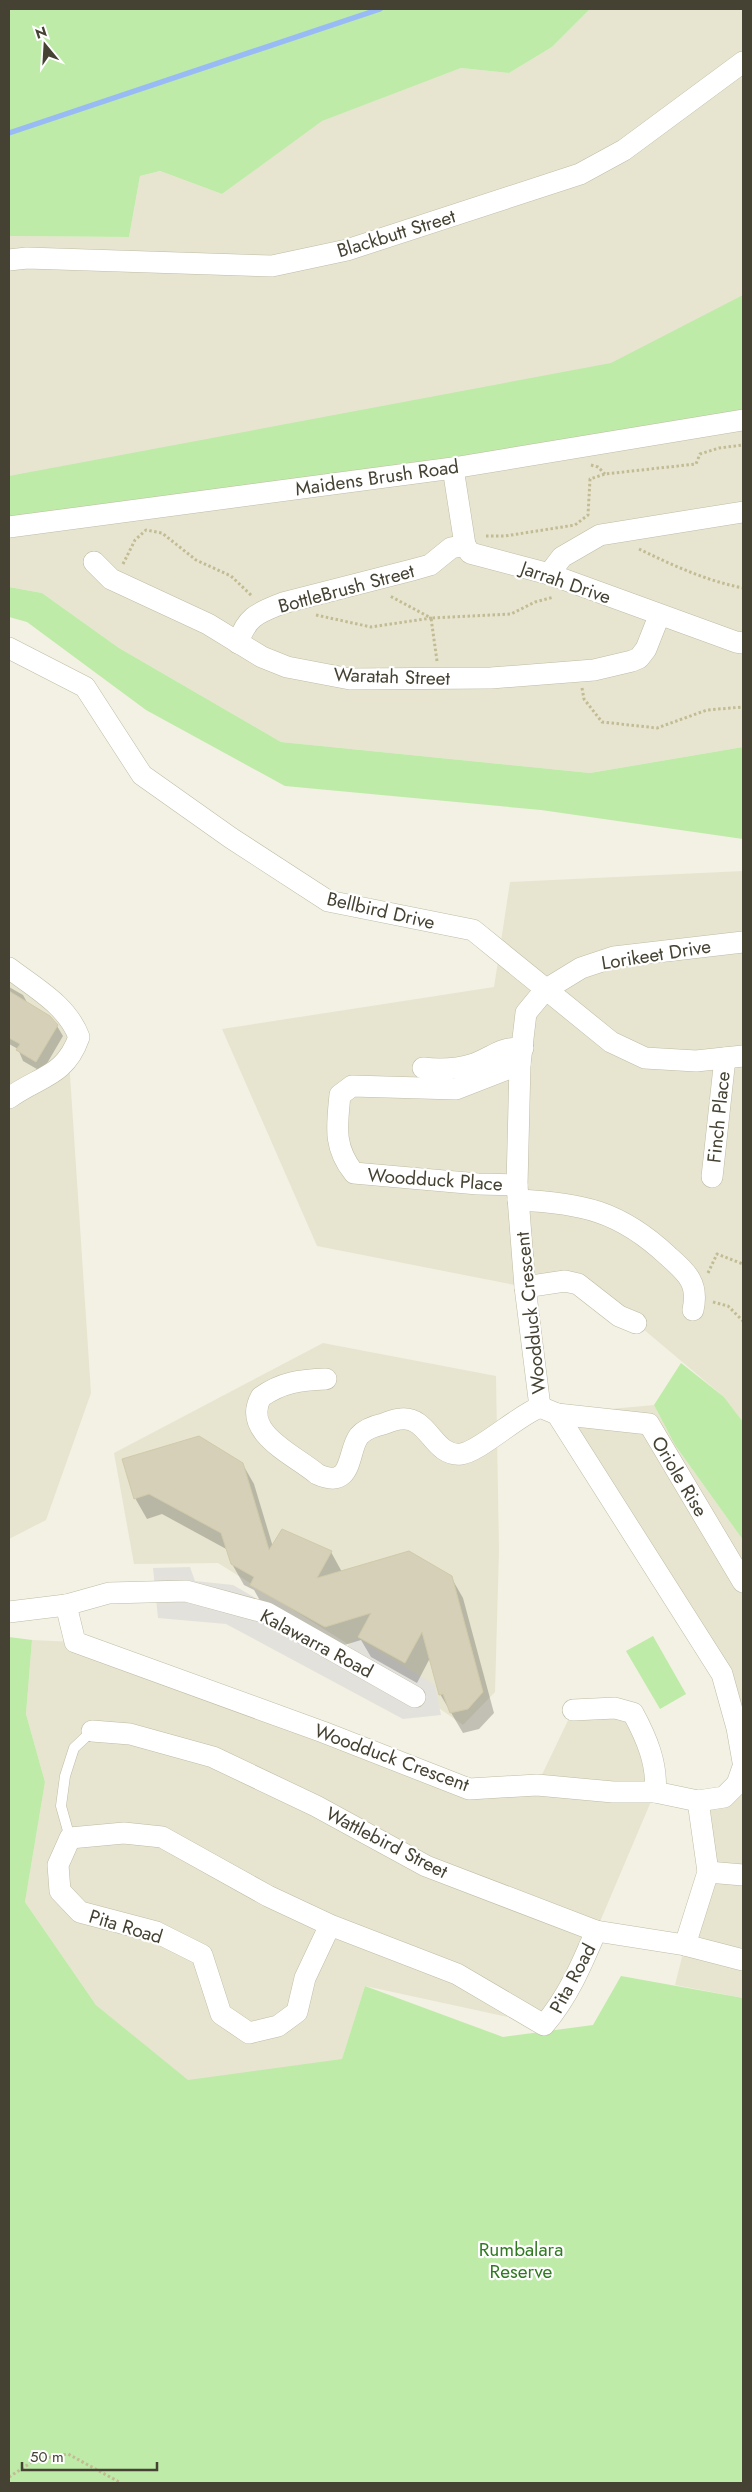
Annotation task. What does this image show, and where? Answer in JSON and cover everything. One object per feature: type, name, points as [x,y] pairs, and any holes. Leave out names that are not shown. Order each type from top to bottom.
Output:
[{"type":"street","name":"Blackbutt Street","points":[[9,260],[27,258],[272,266],[347,250],[580,174],[624,150],[743,62]]},
{"type":"street","name":"Maidens Brush Road","points":[[9,526],[453,468],[743,420]]},
{"type":"street","points":[[453,468],[465,545]]},
{"type":"street","points":[[549,574],[562,557],[600,535],[743,512]]},
{"type":"street","name":"Jarrah Drive","points":[[465,545],[470,553],[478,556],[549,574],[659,616],[743,643]]},
{"type":"street","name":"BottleBrush Street","points":[[238,643],[248,620],[265,610],[283,603],[412,570],[430,564],[451,548],[465,545]]},
{"type":"street","name":"Waratah Street","points":[[94,562],[112,580],[208,624],[262,657],[287,667],[350,679],[491,678],[594,670],[636,660],[646,649],[659,616]]},
{"type":"street","name":"Bellbird Drive","points":[[9,648],[86,686],[142,775],[231,838],[328,901],[473,930],[610,1042],[645,1058],[696,1061],[734,1057]]},
{"type":"street","name":"Lorikeet Drive","points":[[545,990],[581,968],[614,957],[743,942]]},
{"type":"street","points":[[9,968],[62,1008],[75,1026],[79,1037],[69,1060],[43,1079],[9,1098]]},
{"type":"street","name":"Woodduck Crescent","points":[[545,990],[526,1013],[521,1056],[517,1193],[525,1287],[549,1411],[722,1674],[737,1728],[743,1762]]},
{"type":"street","points":[[423,1068],[443,1070],[475,1064],[505,1048],[521,1056]]},
{"type":"street","name":"Woodduck Place","points":[[517,1193],[478,1184],[354,1173],[346,1164],[338,1144],[338,1121],[340,1095],[352,1086],[456,1089],[521,1056]]},
{"type":"street","name":"Finch Place","points":[[712,1177],[734,1057]]},
{"type":"street","points":[[517,1193],[592,1209],[622,1221],[638,1230],[686,1272],[695,1304]]},
{"type":"street","points":[[525,1287],[565,1281],[578,1284],[619,1316],[636,1323]]},
{"type":"street","points":[[326,1379],[301,1380],[280,1385],[261,1397],[256,1414],[263,1433],[317,1474],[327,1477],[335,1477],[345,1471],[350,1464],[354,1445],[358,1437],[374,1427],[402,1418],[419,1424],[441,1448],[453,1454],[460,1454],[473,1450],[521,1416],[549,1411]]},
{"type":"street","name":"Oriole Rise","points":[[549,1411],[649,1424],[743,1582]]},
{"type":"street","name":"Kalawarra Road","points":[[9,1612],[66,1604],[109,1592],[186,1591],[268,1613],[415,1697]]},
{"type":"street","name":"Woodduck Crescent","points":[[66,1604],[75,1642],[469,1789],[537,1785],[613,1792],[655,1792],[698,1801],[724,1797],[737,1784],[743,1767]]},
{"type":"street","points":[[573,1710],[615,1708],[633,1714],[647,1740],[654,1768],[655,1792]]},
{"type":"street","name":"Wattlebird Street","points":[[92,1731],[130,1734],[214,1757],[316,1806],[426,1866],[596,1931],[685,1945],[743,1960]]},
{"type":"street","points":[[685,1945],[708,1872],[698,1801]]},
{"type":"street","name":"Pita Road","points":[[330,1925],[305,1978],[297,2012],[278,2026],[249,2033],[221,2014],[202,1955],[156,1932],[80,1912],[60,1891],[58,1865],[70,1838],[124,1833],[162,1837],[268,1896],[330,1925],[457,1974],[544,2025],[559,2007],[576,1977],[596,1931]]},
{"type":"street","points":[[708,1872],[743,1875]]},
{"type":"lane","points":[[70,1838],[61,1806],[65,1776],[74,1748],[92,1731]]},
{"type":"path","points":[[465,545],[484,536],[505,536],[575,525],[588,515],[590,479],[605,474],[696,464],[700,454],[719,448],[743,445]]},
{"type":"path","points":[[635,547],[724,584],[743,588]]},
{"type":"path","points":[[440,679],[431,618],[511,614],[535,602],[560,596]]},
{"type":"path","points":[[578,671],[584,699],[602,722],[657,728],[707,710],[743,707]]},
{"type":"path","points":[[743,1264],[717,1254],[695,1304],[728,1306],[743,1321]]},
{"type":"path","points":[[9,2478],[34,2460],[68,2454],[120,2483]]},
{"type":"shaded area","points":[[590,9],[743,9],[743,747],[590,773],[281,742],[119,648],[42,593],[9,587],[9,236],[129,237],[140,176],[160,171],[222,194],[321,121],[461,68],[509,73],[552,47]]},
{"type":"shaded area","points":[[743,871],[743,1422],[724,1397],[636,1323],[591,1293],[525,1287],[317,1246],[222,1029],[494,987],[510,882]]},
{"type":"shaded area","points":[[9,968],[75,1026],[69,1060],[91,1393],[46,1520],[9,1539]]},
{"type":"shaded area","points":[[323,1343],[496,1376],[499,1550],[495,1692],[463,1725],[343,1641],[218,1563],[134,1564],[114,1453]]},
{"type":"shaded area","points":[[654,1405],[675,1445],[743,1540],[743,1762],[722,1674],[557,1414]]},
{"type":"shaded area","points":[[190,1567],[195,1581],[233,1585],[344,1649],[357,1638],[435,1685],[441,1715],[403,1719],[226,1624],[158,1618],[153,1568]]},
{"type":"shaded area","points":[[32,1640],[75,1642],[469,1789],[537,1785],[573,1710],[633,1713],[655,1792],[596,1931],[544,2025],[365,1986],[326,2111],[198,2089],[96,2005],[25,1902],[45,1782],[26,1714]]},
{"type":"shaded area","points":[[743,1767],[743,1998],[675,1985],[685,1945],[711,1872],[698,1801],[724,1797]]},
{"type":"green space","points":[[9,9],[590,9],[552,47],[509,73],[461,68],[322,121],[222,194],[160,171],[140,176],[129,237],[9,236]]},
{"type":"green space","points":[[743,295],[743,429],[9,525],[9,476],[611,363]]},
{"type":"green space","points":[[9,587],[42,593],[119,648],[281,742],[590,773],[743,747],[743,839],[541,810],[285,786],[146,710],[27,622],[9,617]]},
{"type":"green space","points":[[681,1363],[724,1397],[743,1422],[743,1540],[675,1445],[654,1405]]},
{"type":"green space","points":[[653,1636],[686,1694],[660,1709],[626,1651]]},
{"type":"green space","name":"Rumbalara Reserve","points":[[9,1637],[32,1640],[26,1714],[45,1782],[25,1902],[96,2005],[188,2080],[342,2059],[365,1986],[503,2037],[593,2025],[621,1976],[743,1998],[743,2483],[9,2483]]},
{"type":"building","points":[[9,991],[50,1016],[58,1025],[36,1062],[16,1050],[20,1044],[9,1038]]},
{"type":"building","points":[[199,1436],[243,1463],[269,1550],[282,1529],[332,1551],[317,1578],[409,1551],[452,1576],[483,1692],[468,1709],[450,1713],[443,1694],[439,1695],[422,1632],[405,1663],[358,1637],[371,1613],[325,1627],[250,1585],[254,1577],[231,1564],[221,1533],[149,1494],[134,1499],[122,1459]]},
{"type":"waterway","points":[[9,133],[380,9]]}]
